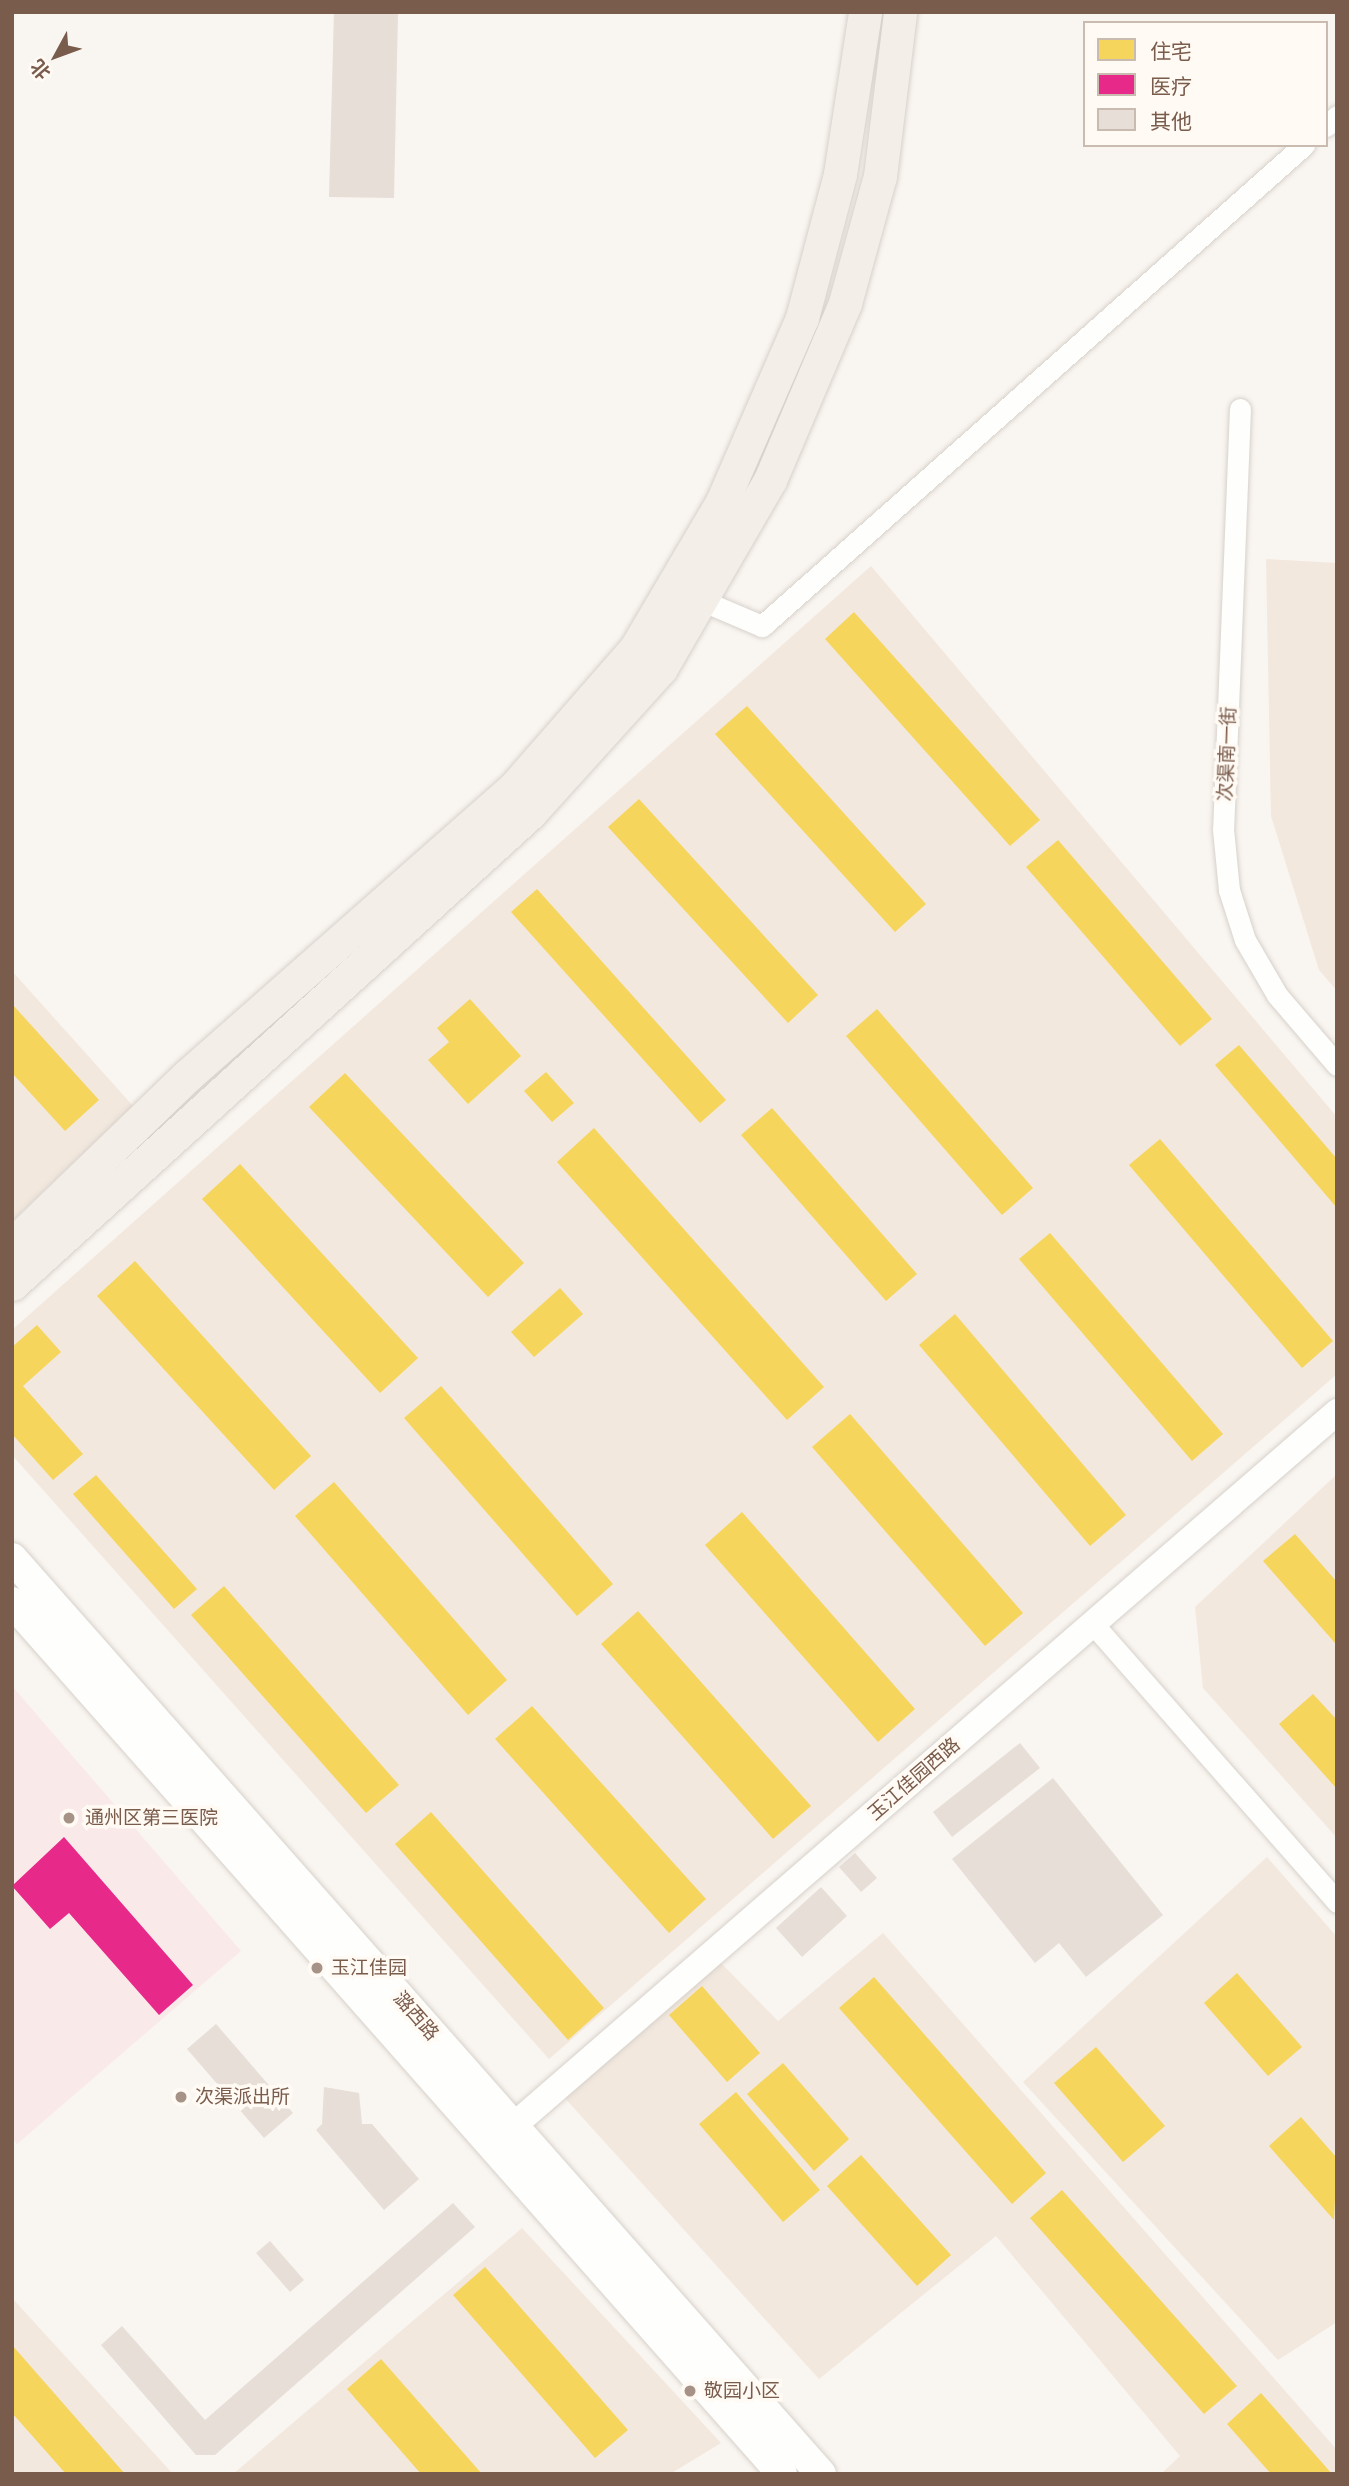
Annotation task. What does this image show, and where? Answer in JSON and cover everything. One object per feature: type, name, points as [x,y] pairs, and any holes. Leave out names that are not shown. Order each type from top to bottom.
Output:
[{"type":"main road","points":[[12,1245],[187,1076],[505,797],[636,648],[722,502],[802,318],[840,174],[865,12]]},
{"type":"main road","points":[[12,1284],[530,813],[661,668],[704,601],[770,480],[845,303],[880,176],[900,12]]},
{"type":"main road","name":"潞西路","points":[[12,1558],[503,2136],[782,2474]]},
{"type":"main road","name":"潞西路","points":[[12,1602],[503,2136],[821,2474]]},
{"type":"street","points":[[704,601],[762,626],[1302,147]]},
{"type":"street","name":"次渠南一街","points":[[1240,409],[1223,829],[1229,890],[1245,940],[1277,995],[1337,1065]]},
{"type":"street","name":"玉江佳园西路","points":[[503,2136],[1337,1412]]},
{"type":"street","points":[[1093,1623],[1337,1902]]},
{"type":"shaded area","points":[[1266,559],[1337,563],[1337,991],[1319,970],[1271,816]]},
{"type":"shaded area","name":"玉江佳园","points":[[871,566],[1337,1117],[1337,1374],[549,2059],[12,1455],[12,1330]]},
{"type":"shaded area","points":[[12,971],[133,1106],[12,1221]]},
{"type":"shaded area","points":[[1337,1474],[1337,1838],[1203,1688],[1195,1607]]},
{"type":"shaded area","name":"通州区第三医院","points":[[12,1686],[241,1951],[17,2144],[12,2138]]},
{"type":"shaded area","points":[[1267,1857],[1337,1937],[1337,2322],[1278,2360],[1023,2082]]},
{"type":"shaded area","name":"敬园小区","points":[[883,1933],[1337,2450],[1337,2474],[1161,2474],[1180,2456],[996,2236],[819,2379],[563,2096],[715,1957],[778,2021]]},
{"type":"shaded area","points":[[522,2228],[721,2443],[670,2474],[233,2474]]},
{"type":"shaded area","points":[[12,2298],[173,2474],[12,2474]]},
{"type":"building: 住宅","points":[[854,612],[1040,820],[1010,846],[825,639]]},
{"type":"building: 住宅","points":[[747,706],[926,904],[895,932],[715,734]]},
{"type":"building: 住宅","points":[[639,799],[818,995],[788,1023],[608,827]]},
{"type":"building: 住宅","points":[[1058,840],[1212,1019],[1180,1046],[1026,867]]},
{"type":"building: 住宅","points":[[537,889],[726,1100],[700,1123],[511,912]]},
{"type":"building: 住宅","points":[[470,999],[521,1056],[468,1104],[428,1060],[449,1042],[437,1028]]},
{"type":"building: 住宅","points":[[12,1004],[99,1100],[65,1131],[12,1073]]},
{"type":"building: 住宅","points":[[877,1009],[1033,1188],[1002,1215],[846,1036]]},
{"type":"building: 住宅","points":[[1239,1045],[1337,1159],[1337,1208],[1215,1065]]},
{"type":"building: 住宅","points":[[546,1072],[574,1103],[552,1122],[524,1091]]},
{"type":"building: 住宅","points":[[345,1073],[524,1263],[488,1297],[309,1107]]},
{"type":"building: 住宅","points":[[772,1108],[917,1274],[886,1301],[741,1135]]},
{"type":"building: 住宅","points":[[594,1128],[824,1387],[787,1420],[557,1162]]},
{"type":"building: 住宅","points":[[1160,1139],[1333,1341],[1302,1368],[1129,1165]]},
{"type":"building: 住宅","points":[[240,1164],[418,1358],[380,1393],[202,1199]]},
{"type":"building: 住宅","points":[[1050,1233],[1223,1434],[1192,1461],[1019,1259]]},
{"type":"building: 住宅","points":[[135,1261],[311,1456],[274,1490],[97,1296]]},
{"type":"building: 住宅","points":[[560,1288],[583,1314],[534,1357],[511,1332]]},
{"type":"building: 住宅","points":[[955,1314],[1126,1515],[1090,1546],[919,1345]]},
{"type":"building: 住宅","points":[[37,1325],[61,1352],[23,1386],[83,1454],[53,1480],[12,1434],[12,1347]]},
{"type":"building: 住宅","points":[[441,1386],[613,1584],[577,1616],[404,1418]]},
{"type":"building: 住宅","points":[[850,1414],[1023,1613],[985,1646],[812,1447]]},
{"type":"building: 住宅","points":[[96,1475],[197,1589],[174,1609],[73,1494]]},
{"type":"building: 住宅","points":[[334,1482],[507,1680],[468,1715],[295,1516]]},
{"type":"building: 住宅","points":[[742,1512],[915,1709],[878,1742],[705,1545]]},
{"type":"building: 住宅","points":[[1295,1534],[1337,1582],[1335,1643],[1263,1561]]},
{"type":"building: 住宅","points":[[224,1586],[399,1785],[366,1813],[191,1615]]},
{"type":"building: 住宅","points":[[638,1611],[811,1806],[773,1839],[601,1644]]},
{"type":"building: 住宅","points":[[1313,1694],[1337,1720],[1337,1789],[1279,1724]]},
{"type":"building: 住宅","points":[[532,1706],[706,1899],[669,1933],[495,1739]]},
{"type":"building: 住宅","points":[[431,1812],[604,2008],[568,2040],[395,1844]]},
{"type":"building: 住宅","points":[[1237,1973],[1302,2047],[1268,2076],[1204,2003]]},
{"type":"building: 住宅","points":[[874,1977],[1046,2173],[1012,2204],[839,2008]]},
{"type":"building: 住宅","points":[[702,1986],[760,2053],[727,2082],[669,2015]]},
{"type":"building: 住宅","points":[[1096,2047],[1165,2126],[1123,2162],[1054,2083]]},
{"type":"building: 住宅","points":[[783,2063],[849,2139],[814,2171],[747,2094]]},
{"type":"building: 住宅","points":[[736,2092],[820,2190],[783,2222],[699,2124]]},
{"type":"building: 住宅","points":[[1301,2117],[1337,2158],[1334,2220],[1269,2146]]},
{"type":"building: 住宅","points":[[861,2155],[951,2255],[917,2286],[827,2186]]},
{"type":"building: 住宅","points":[[1062,2190],[1237,2386],[1204,2414],[1030,2218]]},
{"type":"building: 住宅","points":[[485,2267],[628,2430],[595,2458],[453,2295]]},
{"type":"building: 住宅","points":[[12,2345],[125,2474],[66,2474],[12,2413]]},
{"type":"building: 住宅","points":[[381,2359],[482,2474],[421,2474],[347,2389]]},
{"type":"building: 住宅","points":[[1261,2393],[1332,2474],[1271,2474],[1227,2424]]},
{"type":"building: 医疗","points":[[64,1837],[193,1985],[159,2015],[69,1913],[50,1929],[12,1886]]},
{"type":"building: 其他","points":[[334,12],[398,14],[394,198],[329,197]]},
{"type":"building: 其他","points":[[1020,1743],[1040,1768],[952,1837],[933,1812]]},
{"type":"building: 其他","points":[[1053,1778],[1163,1915],[1086,1977],[1059,1943],[1035,1963],[952,1859]]},
{"type":"building: 其他","points":[[855,1853],[877,1878],[861,1892],[839,1867]]},
{"type":"building: 其他","points":[[821,1887],[847,1916],[802,1957],[776,1928]]},
{"type":"building: 其他","points":[[216,2024],[293,2113],[264,2138],[187,2049]]},
{"type":"building: 其他","points":[[324,2087],[359,2093],[362,2124],[372,2124],[419,2179],[384,2210],[316,2130],[322,2124]]},
{"type":"building: 其他","points":[[453,2203],[475,2227],[215,2455],[196,2455],[101,2345],[122,2326],[205,2420]]},
{"type":"building: 其他","points":[[270,2241],[304,2280],[290,2292],[256,2253]]},
{"type":"place","name":"通州区第三医院","points":[[69,1818]]},
{"type":"place","name":"玉江佳园","points":[[317,1968]]},
{"type":"place","name":"次渠派出所","points":[[181,2097]]},
{"type":"place","name":"敬园小区","points":[[690,2391]]}]
